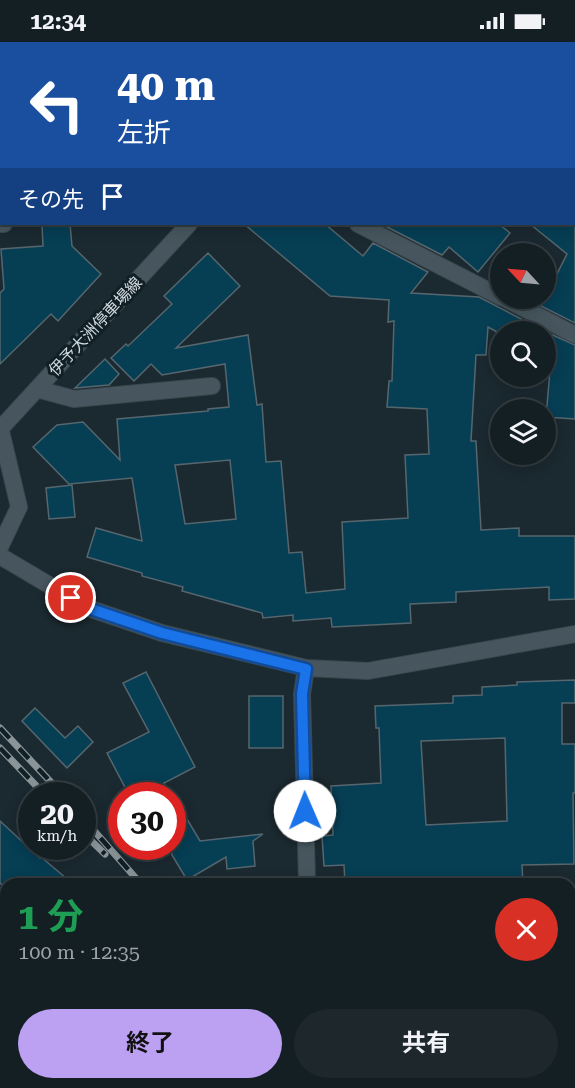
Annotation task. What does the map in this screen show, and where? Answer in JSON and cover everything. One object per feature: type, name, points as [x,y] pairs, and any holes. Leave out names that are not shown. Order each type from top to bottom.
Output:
[{"type":"street","name":"伊予大洲停車場線","points":[[0,428],[188,225]]},
{"type":"street","points":[[360,225],[490,292]]},
{"type":"street","points":[[524,309],[575,335]]},
{"type":"street","points":[[37,389],[74,399],[212,386]]},
{"type":"street","points":[[0,428],[19,507],[0,547]]},
{"type":"street","points":[[0,556],[88,608],[162,633],[306,669],[369,671],[575,634]]},
{"type":"street","points":[[306,669],[302,694],[307,878]]},
{"type":"building","points":[[42,225],[70,225],[72,246],[101,274],[58,321],[51,314],[0,364],[0,293],[4,289],[1,249],[43,246]]},
{"type":"building","points":[[245,225],[326,225],[363,256],[373,243],[428,272],[411,293],[479,297],[490,303],[490,309],[502,309],[525,321],[490,321],[486,355],[476,355],[471,441],[476,441],[481,530],[519,528],[519,536],[575,536],[575,599],[549,600],[549,587],[456,592],[456,602],[410,604],[411,623],[332,627],[331,618],[293,621],[293,615],[263,618],[262,613],[182,591],[183,587],[87,557],[96,528],[142,541],[132,478],[69,484],[33,447],[57,425],[83,422],[120,460],[117,419],[229,407],[225,364],[162,375],[151,364],[134,381],[111,358],[126,344],[128,346],[172,304],[164,296],[208,253],[240,286],[176,348],[248,335],[257,405],[262,404],[266,462],[281,461],[289,553],[302,552],[306,593],[345,589],[342,522],[408,518],[405,455],[429,454],[427,409],[387,407],[389,381],[392,381],[394,321],[388,322],[389,300],[330,296]],"holes":[[[230,460],[236,519],[185,524],[175,465]]]},
{"type":"building","points":[[389,225],[500,225],[510,233],[502,243],[490,243],[490,257],[478,272],[449,247],[442,255],[387,227]]},
{"type":"building","points":[[531,225],[575,225],[575,323],[547,309],[556,309],[556,276],[567,254]]},
{"type":"building","points":[[556,336],[575,345],[575,419],[556,418],[556,399],[548,399],[549,387],[556,387]]},
{"type":"building","points":[[105,359],[119,374],[109,385],[75,388]]},
{"type":"building","points":[[72,485],[75,517],[49,519],[46,488]]},
{"type":"building","points":[[146,672],[195,767],[166,782],[122,782],[107,753],[149,732],[123,683]]},
{"type":"building","points":[[575,680],[575,703],[562,703],[562,744],[575,744],[574,864],[522,865],[523,878],[345,878],[344,865],[324,866],[322,836],[333,835],[331,786],[381,783],[379,728],[376,728],[375,706],[453,703],[453,696],[482,695],[482,687],[517,685],[517,682]],"holes":[[[505,738],[507,821],[426,825],[421,741]]]},
{"type":"building","points":[[249,696],[283,696],[283,748],[249,748]]},
{"type":"building","points":[[35,708],[65,738],[78,726],[93,742],[67,768],[22,721]]},
{"type":"building","points":[[187,819],[200,841],[263,834],[253,841],[255,866],[227,869],[226,857],[190,878],[186,878],[175,860],[186,860]]},
{"type":"building","points":[[0,821],[18,838],[18,860],[45,860],[66,878],[0,878]]},
{"type":"railway","points":[[0,728],[51,782]]},
{"type":"railway","points":[[0,748],[33,782]]},
{"type":"railway","points":[[96,833],[136,878]]},
{"type":"railway","points":[[96,845],[105,854]]},
{"type":"route","points":[[71,598],[88,608],[162,633],[306,669],[302,694],[305,811]]}]
